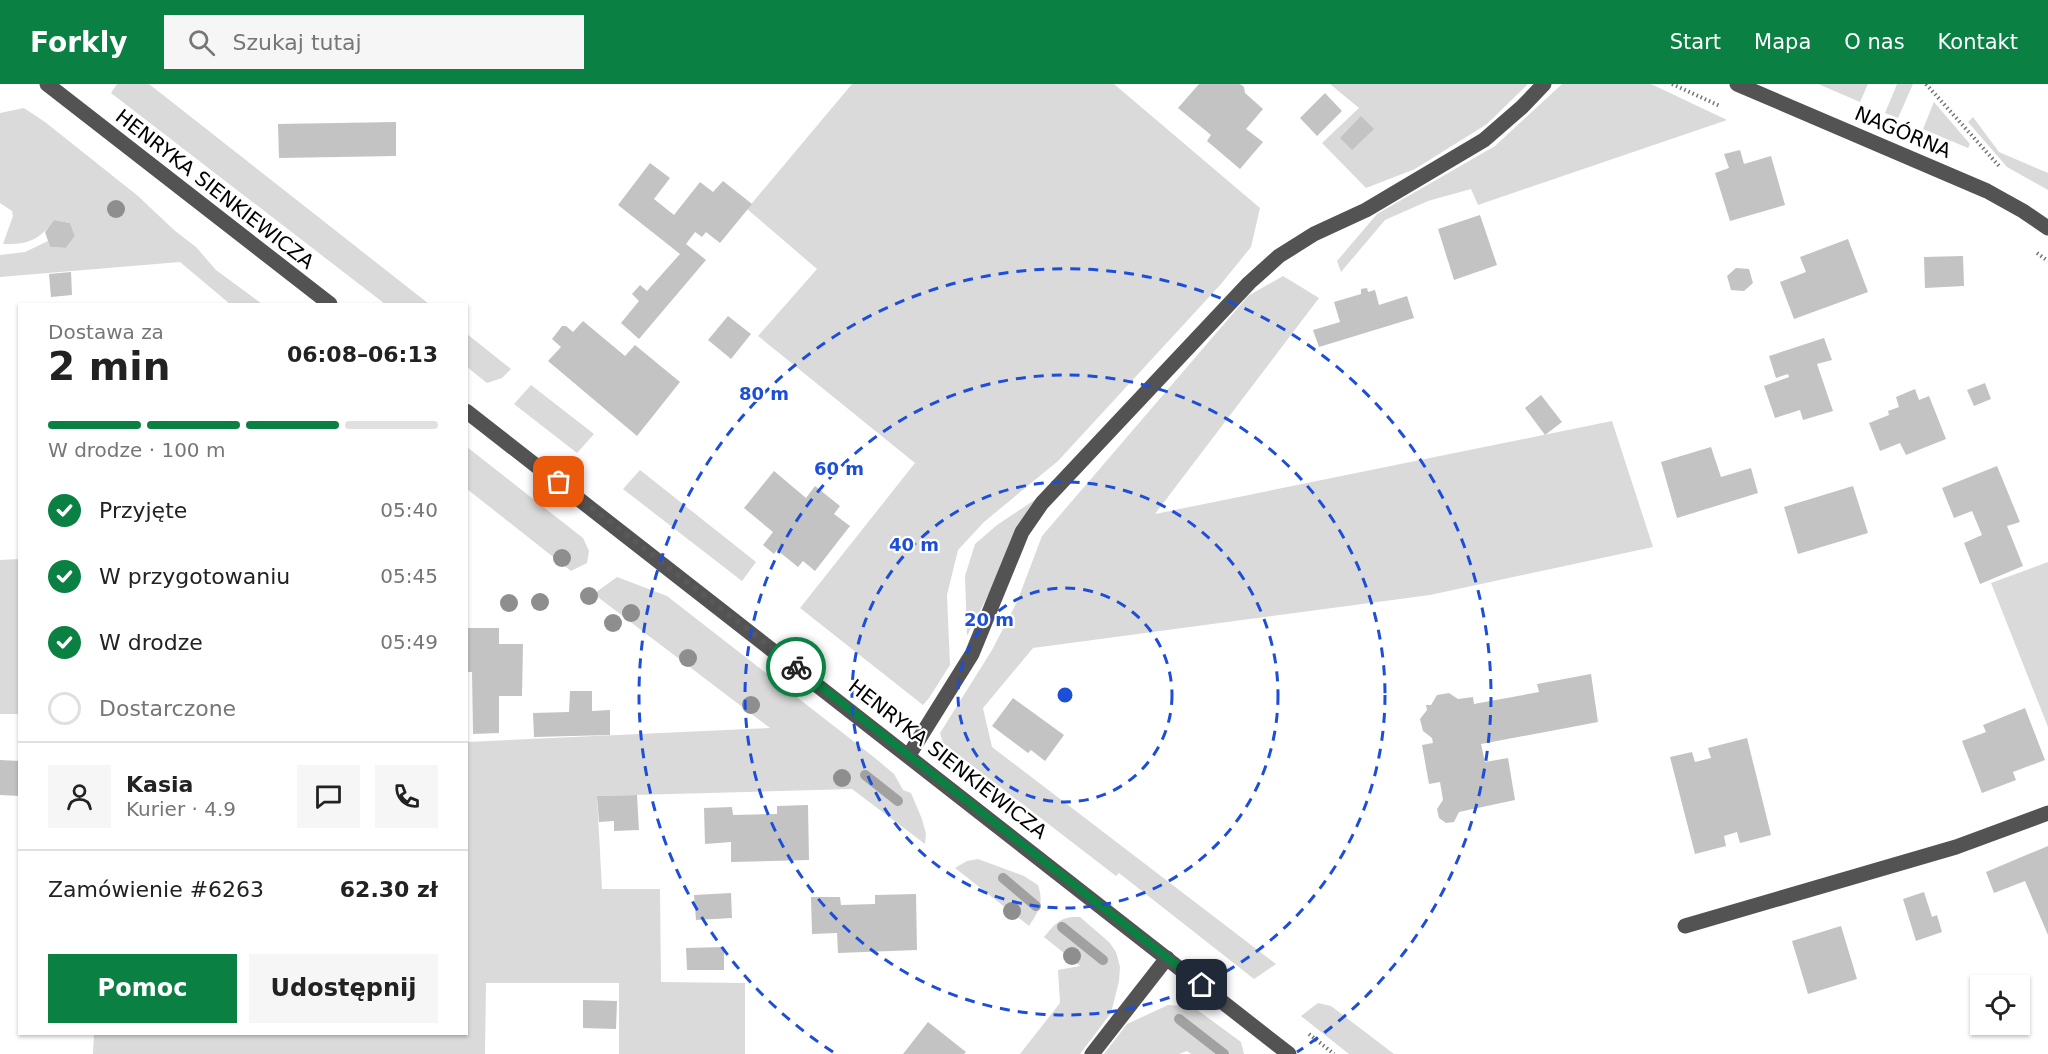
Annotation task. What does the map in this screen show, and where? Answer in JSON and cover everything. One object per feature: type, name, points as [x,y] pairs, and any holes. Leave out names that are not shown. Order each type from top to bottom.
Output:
[{"type":"street","name":"HENRYKA SIENKIEWICZA","points":[[46,84],[329,303]]},
{"type":"street","points":[[909,755],[972,654],[1022,532],[1042,503],[1249,283],[1279,256],[1314,234],[1366,210],[1484,140],[1522,107],[1544,84]]},
{"type":"street","name":"NAGÓRNA","points":[[1737,84],[1979,188],[2023,211],[2048,228]]},
{"type":"street","name":"HENRYKA SIENKIEWICZA","points":[[468,413],[1289,1054]]},
{"type":"street","points":[[1685,926],[1956,847],[2048,813]]},
{"type":"street","points":[[1092,1054],[1167,958]]},
{"type":"path","points":[[1926,84],[2004,172]]},
{"type":"shaded area","points":[[117,84],[149,84],[428,303],[384,303],[111,93]]},
{"type":"shaded area","points":[[852,84],[1114,84],[1260,208],[1251,247],[1221,284],[1058,461],[984,522],[958,550],[947,595],[950,665],[923,705],[800,608],[915,463],[758,336],[817,269],[747,209]]},
{"type":"shaded area","points":[[1330,84],[1528,84],[1487,124],[1415,169],[1366,188],[1322,143],[1359,108]]},
{"type":"shaded area","points":[[1562,84],[1651,84],[1727,120],[1478,205],[1471,189],[1428,201],[1385,220],[1341,272],[1337,261],[1377,214],[1495,146]]},
{"type":"shaded area","points":[[1818,84],[1868,84],[1860,102]]},
{"type":"shaded area","points":[[1897,84],[1913,84],[1898,118],[1885,113]]},
{"type":"shaded area","points":[[1934,102],[1970,144],[1968,148],[1923,129]]},
{"type":"shaded area","points":[[24,108],[45,122],[138,196],[196,247],[216,270],[261,303],[229,303],[180,262],[0,277],[0,255],[25,252],[48,241],[50,247],[66,248],[75,236],[70,223],[54,220],[44,232],[32,240],[3,244],[13,216],[12,211],[0,203],[0,113]]},
{"type":"shaded area","points":[[1973,117],[1999,152],[2048,173],[2048,190],[2007,167],[1968,122]]},
{"type":"shaded area","points":[[1283,276],[1319,298],[1155,514],[1612,421],[1653,547],[1430,595],[1033,648],[983,708],[992,747],[1276,964],[1254,979],[1119,873],[1116,876],[943,743],[940,733],[992,650],[1017,602],[1042,536],[1248,296]]},
{"type":"shaded area","points":[[468,335],[511,369],[502,378],[487,383],[468,368]]},
{"type":"shaded area","points":[[531,385],[594,434],[577,453],[514,404]]},
{"type":"shaded area","points":[[468,448],[583,538],[589,551],[587,563],[571,571],[468,490]]},
{"type":"shaded area","points":[[640,470],[756,562],[742,581],[623,489]]},
{"type":"shaded area","points":[[1039,497],[967,636],[965,576],[975,544],[997,525]]},
{"type":"shaded area","points":[[18,559],[18,714],[0,714],[0,560]]},
{"type":"shaded area","points":[[2048,562],[2048,727],[1991,583]]},
{"type":"shaded area","points":[[617,577],[667,596],[894,774],[903,790],[911,793],[922,819],[926,834],[925,844],[852,789],[597,796],[602,889],[660,889],[661,982],[745,983],[745,1054],[619,1054],[619,983],[486,983],[485,1054],[93,1054],[94,1035],[468,1035],[468,742],[770,728],[595,593]]},
{"type":"shaded area","points":[[978,859],[1024,876],[1038,885],[1041,897],[1040,907],[1029,926],[955,868],[967,861]]},
{"type":"shaded area","points":[[1080,917],[1109,942],[1116,952],[1120,967],[1119,981],[1111,1013],[1080,1054],[1020,1054],[1060,1003],[1058,970],[1080,966],[1044,937],[1059,921]]},
{"type":"shaded area","points":[[1318,1003],[1331,1006],[1394,1054],[1349,1054],[1301,1016]]},
{"type":"shaded area","points":[[1168,1005],[1196,1009],[1241,1042],[1244,1054],[1191,1054],[1187,1051],[1179,1054],[1104,1054],[1127,1024]]},
{"type":"building","points":[[1199,84],[1240,84],[1244,87],[1245,93],[1263,109],[1246,129],[1263,142],[1240,169],[1207,141],[1211,135],[1178,108]]},
{"type":"building","points":[[1325,93],[1342,111],[1317,136],[1300,118]]},
{"type":"building","points":[[1361,116],[1374,129],[1352,150],[1340,138]]},
{"type":"building","points":[[396,122],[396,156],[279,158],[278,124]]},
{"type":"building","points":[[1740,150],[1744,164],[1771,156],[1785,205],[1730,221],[1715,173],[1729,168],[1724,154]]},
{"type":"building","points":[[650,163],[670,178],[654,199],[674,215],[700,182],[713,192],[723,181],[752,204],[720,243],[706,232],[702,237],[695,232],[686,244],[706,260],[639,339],[621,323],[639,301],[632,294],[640,285],[647,291],[680,254],[618,205]]},
{"type":"building","points":[[1480,215],[1497,265],[1454,280],[1438,229]]},
{"type":"building","points":[[54,220],[70,223],[75,236],[66,248],[50,247],[45,232]]},
{"type":"building","points":[[1848,239],[1868,292],[1794,319],[1780,282],[1806,272],[1800,257]]},
{"type":"building","points":[[1963,256],[1964,286],[1925,288],[1924,257]]},
{"type":"building","points":[[1736,268],[1749,269],[1753,283],[1744,291],[1731,290],[1727,276]]},
{"type":"building","points":[[71,272],[72,295],[51,297],[49,274]]},
{"type":"building","points":[[1367,288],[1368,292],[1375,290],[1379,305],[1407,296],[1414,318],[1319,347],[1313,330],[1340,322],[1334,302],[1361,294],[1361,289]]},
{"type":"building","points":[[728,316],[751,334],[731,359],[708,340]]},
{"type":"building","points":[[583,321],[625,356],[635,345],[680,382],[637,436],[548,361],[561,347],[552,339],[562,326],[566,326],[573,332]]},
{"type":"building","points":[[1824,338],[1832,360],[1817,364],[1833,411],[1803,420],[1800,410],[1775,418],[1764,386],[1789,377],[1788,374],[1776,378],[1769,356]]},
{"type":"building","points":[[1985,383],[1991,399],[1974,406],[1967,390]]},
{"type":"building","points":[[1915,389],[1919,400],[1929,396],[1946,439],[1906,455],[1900,443],[1880,451],[1869,423],[1889,415],[1888,411],[1899,407],[1896,397]]},
{"type":"building","points":[[1541,395],[1562,422],[1545,435],[1525,408]]},
{"type":"building","points":[[1711,447],[1721,477],[1751,468],[1758,493],[1677,518],[1661,462]]},
{"type":"building","points":[[1997,466],[2020,522],[2007,526],[2023,566],[1980,584],[1964,543],[1982,535],[1972,511],[1954,518],[1942,488]]},
{"type":"building","points":[[774,471],[806,498],[815,486],[840,506],[834,514],[850,526],[815,571],[803,561],[798,567],[777,550],[774,554],[763,545],[773,532],[744,508]]},
{"type":"building","points":[[1853,486],[1868,533],[1798,554],[1784,507]]},
{"type":"building","points":[[468,628],[499,628],[499,644],[523,644],[522,696],[499,696],[499,733],[473,734],[472,672],[468,672]]},
{"type":"building","points":[[1591,674],[1598,722],[1481,744],[1485,762],[1508,758],[1515,800],[1459,812],[1454,822],[1446,823],[1439,818],[1437,809],[1443,800],[1440,782],[1429,784],[1422,745],[1433,743],[1432,738],[1423,731],[1420,719],[1427,710],[1426,705],[1431,705],[1437,695],[1449,693],[1458,699],[1473,697],[1474,704],[1539,692],[1537,684]]},
{"type":"building","points":[[570,691],[592,691],[592,711],[610,710],[610,735],[534,737],[533,713],[569,712]]},
{"type":"building","points":[[1013,698],[1064,735],[1045,761],[1031,750],[1028,753],[992,726]]},
{"type":"building","points":[[2025,708],[2045,760],[2013,772],[2016,780],[1982,793],[1962,741],[1986,732],[1983,725]]},
{"type":"building","points":[[1747,738],[1771,835],[1740,843],[1737,832],[1724,836],[1726,846],[1695,854],[1670,757],[1692,752],[1695,762],[1711,758],[1708,748]]},
{"type":"building","points":[[0,760],[18,761],[18,796],[0,795]]},
{"type":"building","points":[[637,795],[639,830],[614,831],[614,821],[599,822],[597,796]]},
{"type":"building","points":[[808,805],[809,860],[731,862],[731,842],[705,844],[704,808],[732,807],[733,815],[777,814],[777,806]]},
{"type":"building","points":[[2048,846],[2048,935],[2025,881],[1994,893],[1986,872]]},
{"type":"building","points":[[1924,892],[1932,917],[1937,915],[1942,932],[1916,941],[1903,899]]},
{"type":"building","points":[[731,893],[732,918],[696,920],[694,895]]},
{"type":"building","points":[[916,894],[917,950],[838,953],[837,933],[812,934],[811,897],[840,897],[841,905],[875,904],[875,895]]},
{"type":"building","points":[[1841,926],[1857,979],[1808,994],[1792,941]]},
{"type":"building","points":[[724,947],[724,970],[687,970],[686,948]]},
{"type":"building","points":[[583,1000],[617,1001],[616,1029],[583,1028]]},
{"type":"building","points":[[928,1022],[966,1052],[964,1054],[903,1054]]},
{"type":"waterway","points":[[865,775],[898,801]]},
{"type":"waterway","points":[[1003,878],[1036,906]]},
{"type":"waterway","points":[[1062,927],[1103,960]]},
{"type":"waterway","points":[[1179,1019],[1224,1054]]},
{"type":"way so far","points":[[559,482],[796,667]]},
{"type":"route","points":[[796,667],[1202,985]]}]
